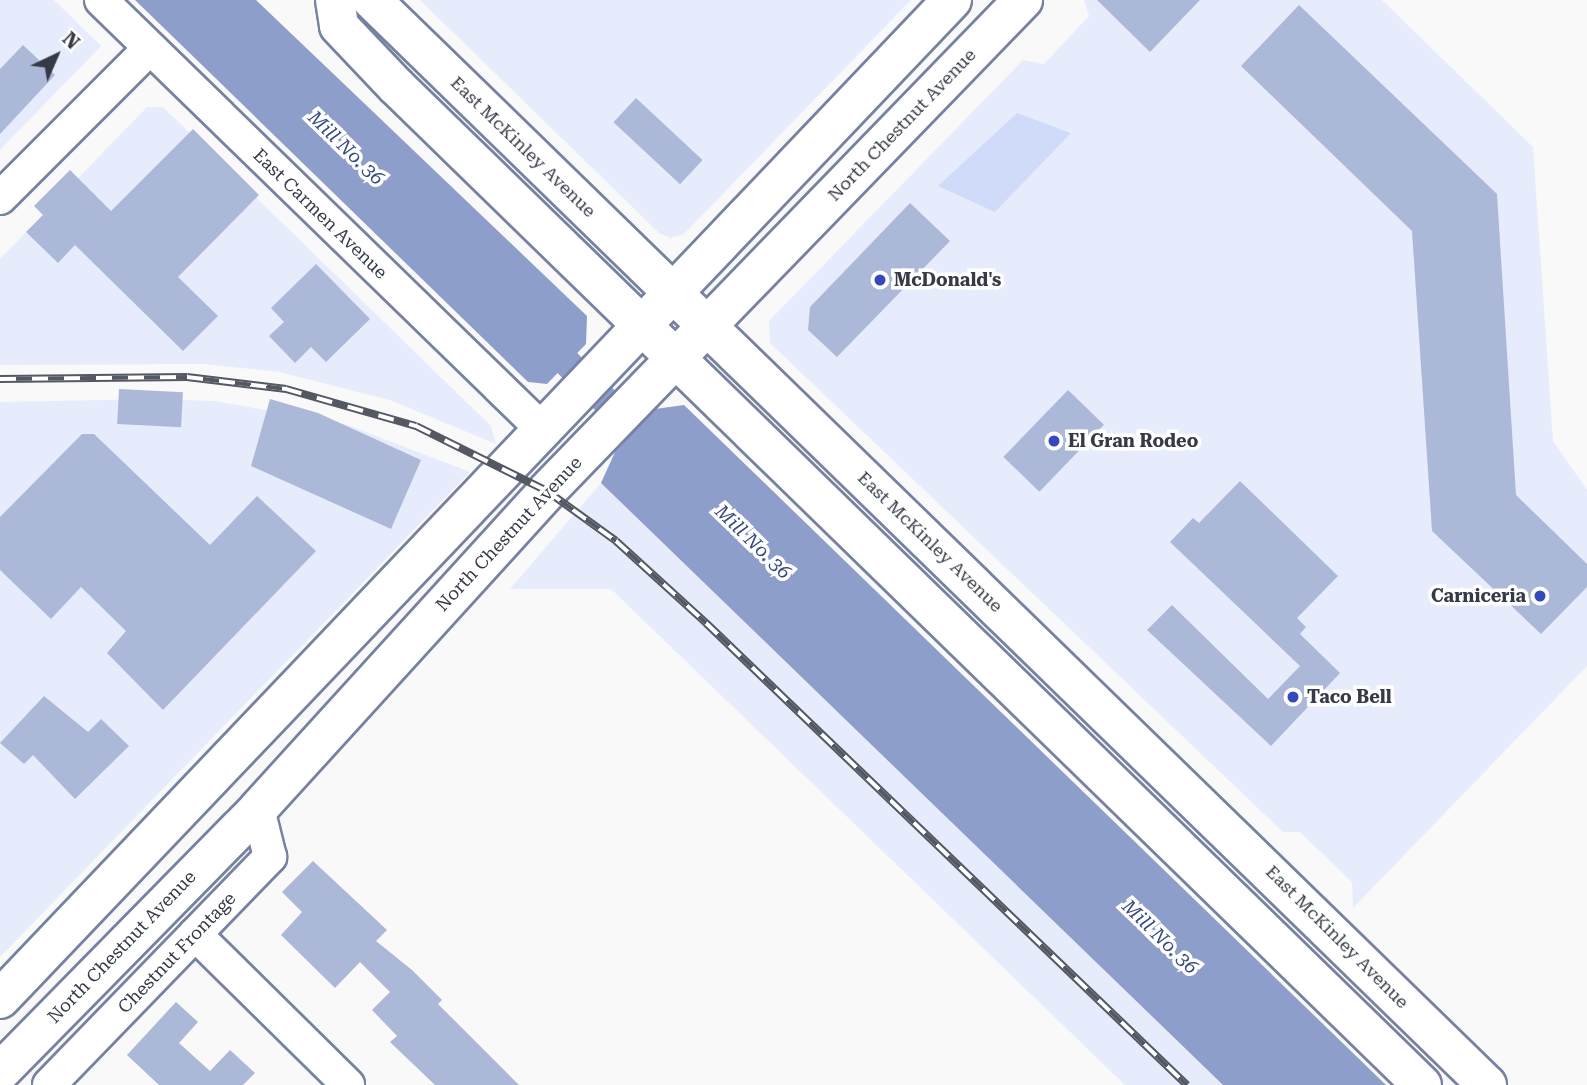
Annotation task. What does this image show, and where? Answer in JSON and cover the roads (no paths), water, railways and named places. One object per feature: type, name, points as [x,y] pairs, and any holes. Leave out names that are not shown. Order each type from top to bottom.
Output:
[{"type":"main road","points":[[335,0],[339,26],[673,360],[1422,1085]]},
{"type":"main road","name":"East McKinley Avenue","points":[[372,0],[1488,1085]]},
{"type":"main road","points":[[0,999],[208,785],[567,398],[952,0]]},
{"type":"main road","name":"North Chestnut Avenue","points":[[0,1072],[258,809],[530,510],[1023,0]]},
{"type":"main road","points":[[530,510],[540,427]]},
{"type":"main road","points":[[927,606],[1035,677],[1246,878],[1271,887],[1283,883]]},
{"type":"main road","points":[[139,930],[155,883],[213,821],[217,807],[208,785]]},
{"type":"street","name":"East Carmen Avenue","points":[[101,0],[540,427]]},
{"type":"street","points":[[0,198],[150,48]]},
{"type":"street","name":"Chestnut Frontage","points":[[49,1085],[270,857],[258,809]]},
{"type":"street","points":[[195,934],[348,1085]]},
{"type":"water","points":[[135,0],[256,0],[587,316],[586,344],[547,384],[528,382]]},
{"type":"water","points":[[684,405],[1386,1085],[1223,1085],[601,483],[615,452],[655,409]]},
{"type":"waterway","name":"Mill No. 36","points":[[540,336],[633,428]]},
{"type":"railway","points":[[0,379],[187,377],[286,389],[416,426],[547,491],[616,541],[706,623],[1187,1085]]},
{"type":"place","name":"McDonald's","points":[[880,280]]},
{"type":"place","name":"El Gran Rodeo","points":[[1054,441]]},
{"type":"place","name":"Carniceria","points":[[1540,596]]},
{"type":"place","name":"Taco Bell","points":[[1293,697]]}]
